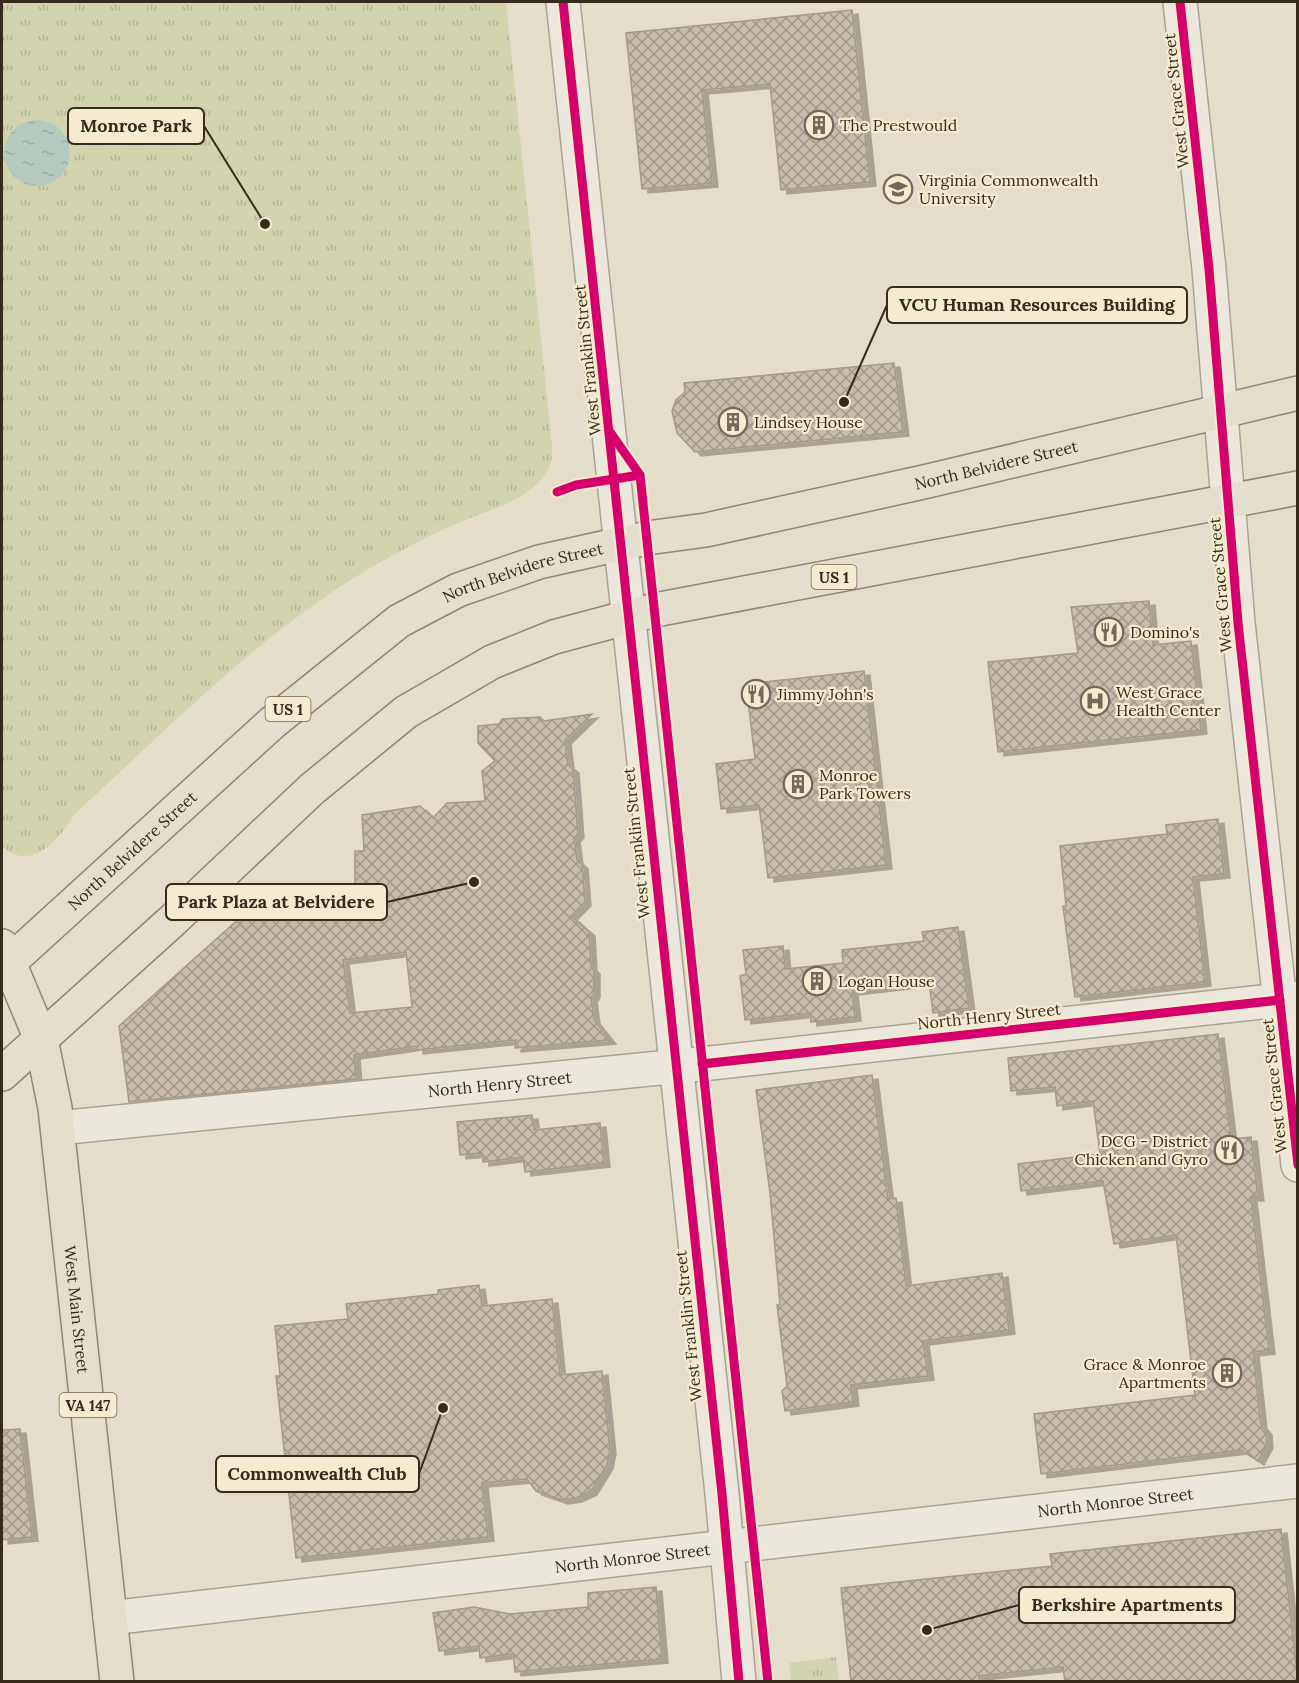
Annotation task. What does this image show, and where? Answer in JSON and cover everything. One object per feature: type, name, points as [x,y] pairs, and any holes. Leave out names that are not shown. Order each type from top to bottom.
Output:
[{"type":"main road","name":"North Belvidere Street","points":[[4,959],[272,723],[399,621],[458,590],[539,562],[620,544],[706,530],[928,481],[1298,393]]},
{"type":"main road","name":"US 1","points":[[2,1074],[172,921],[312,789],[406,712],[492,662],[554,637],[628,618],[1298,488]]},
{"type":"main road","name":"West Main Street","points":[[4,959],[41,1039],[58,1128],[117,1682]]},
{"type":"street","name":"West Franklin Street","points":[[563,2],[739,1682]]},
{"type":"street","name":"West Grace Street","points":[[1180,2],[1209,269],[1227,501],[1289,999],[1298,1165]]},
{"type":"street","name":"North Henry Street","points":[[58,1128],[675,1066],[1289,999]]},
{"type":"street","name":"North Monroe Street","points":[[110,1618],[1298,1481]]},
{"type":"green space","points":[[2,2],[506,2],[552,446],[549,468],[532,489],[509,503],[427,537],[352,579],[309,609],[267,640],[188,708],[74,815],[52,843],[33,855],[23,856],[2,846]]},
{"type":"green space","points":[[836,1657],[839,1681],[791,1681],[789,1663]]},
{"type":"water","points":[[43,120],[61,129],[68,140],[70,153],[68,166],[61,177],[50,184],[31,186],[13,177],[6,166],[4,147],[13,129],[24,122]]},
{"type":"building","name":"The Prestwould","points":[[852,10],[870,182],[781,190],[770,84],[702,90],[712,183],[642,189],[626,33]]},
{"type":"building","points":[[894,363],[903,432],[695,452],[677,433],[672,411],[676,400],[685,392],[684,383]]},
{"type":"building","name":"West Grace Health Center","points":[[1149,601],[1153,645],[1191,641],[1201,730],[998,752],[988,662],[1078,653],[1071,607]]},
{"type":"building","name":"Monroe Park Towers","points":[[864,671],[886,865],[768,878],[759,805],[721,809],[716,764],[755,759],[746,684]]},
{"type":"building","points":[[592,714],[565,740],[568,765],[573,769],[578,834],[574,838],[577,860],[582,865],[585,902],[571,916],[589,932],[591,967],[594,970],[594,994],[591,998],[594,1020],[610,1040],[515,1048],[516,1040],[417,1050],[417,1046],[354,1055],[356,1079],[129,1102],[119,1026],[260,900],[355,891],[355,851],[364,851],[362,815],[420,806],[433,818],[447,803],[485,801],[482,771],[495,761],[478,743],[478,726],[499,724],[502,719],[540,717],[544,721]],"holes":[[[406,952],[412,1007],[350,1013],[343,960]]]},
{"type":"building","points":[[1218,819],[1224,874],[1193,877],[1205,982],[1075,997],[1063,906],[1066,906],[1060,846],[1167,834],[1166,825]]},
{"type":"building","name":"Logan House","points":[[958,927],[969,1008],[933,1013],[929,982],[852,991],[855,1017],[811,1022],[810,1013],[745,1020],[740,976],[746,974],[743,950],[783,946],[785,969],[843,963],[842,950],[924,941],[922,932]]},
{"type":"building","points":[[1218,1034],[1231,1139],[1251,1137],[1258,1197],[1251,1197],[1269,1350],[1253,1352],[1261,1425],[1266,1431],[1267,1444],[1258,1461],[1241,1450],[1041,1474],[1034,1414],[1195,1395],[1176,1235],[1114,1244],[1103,1181],[1021,1191],[1018,1164],[1100,1154],[1093,1101],[1057,1106],[1055,1087],[1011,1091],[1008,1058]]},
{"type":"building","points":[[872,1075],[888,1199],[896,1198],[906,1286],[1002,1273],[1009,1330],[923,1341],[928,1376],[851,1385],[853,1402],[785,1411],[782,1391],[787,1386],[777,1305],[780,1304],[770,1193],[756,1090]]},
{"type":"building","points":[[532,1115],[534,1130],[600,1123],[604,1163],[525,1172],[523,1157],[483,1162],[482,1153],[460,1155],[457,1122]]},
{"type":"building","points":[[479,1285],[482,1306],[552,1299],[560,1375],[602,1371],[610,1450],[607,1465],[591,1491],[576,1498],[562,1500],[536,1491],[527,1479],[482,1483],[488,1537],[296,1558],[276,1376],[280,1376],[275,1326],[348,1319],[346,1304],[438,1294],[438,1290]]},
{"type":"building","points":[[20,1429],[32,1537],[2,1540],[2,1430]]},
{"type":"building","points":[[1281,1529],[1298,1682],[1065,1682],[1063,1667],[979,1676],[980,1682],[851,1682],[841,1588],[1052,1566],[1050,1554]]},
{"type":"building","points":[[656,1587],[662,1659],[515,1672],[513,1654],[480,1658],[479,1646],[439,1651],[433,1613],[474,1607],[510,1614],[588,1607],[588,1593]]},
{"type":"cycle path","points":[[563,2],[722,1494],[739,1682]]},
{"type":"cycle path","points":[[1180,2],[1209,269],[1238,623],[1298,1165]]},
{"type":"cycle path","points":[[610,432],[640,475],[768,1682]]},
{"type":"cycle path","points":[[557,492],[576,485],[640,475]]},
{"type":"cycle path","points":[[702,1064],[1280,1000]]},
{"type":"place","name":"The Prestwould","points":[[819,125]]},
{"type":"place","name":"Virginia Commonwealth University","points":[[898,189]]},
{"type":"place","name":"Monroe Park","points":[[265,224]]},
{"type":"place","name":"VCU Human Resources Building","points":[[844,402]]},
{"type":"place","name":"Lindsey House","points":[[733,422]]},
{"type":"place","name":"Domino's","points":[[1109,632]]},
{"type":"place","name":"Jimmy John's","points":[[756,694]]},
{"type":"place","name":"West Grace Health Center","points":[[1095,701]]},
{"type":"place","name":"Monroe Park Towers","points":[[798,784]]},
{"type":"place","name":"Park Plaza at Belvidere","points":[[474,882]]},
{"type":"place","name":"Logan House","points":[[817,981]]},
{"type":"place","name":"DCG - District Chicken and Gyro","points":[[1229,1150]]},
{"type":"place","name":"Grace & Monroe Apartments","points":[[1227,1373]]},
{"type":"place","name":"Commonwealth Club","points":[[443,1408]]},
{"type":"place","name":"Berkshire Apartments","points":[[927,1630]]}]
